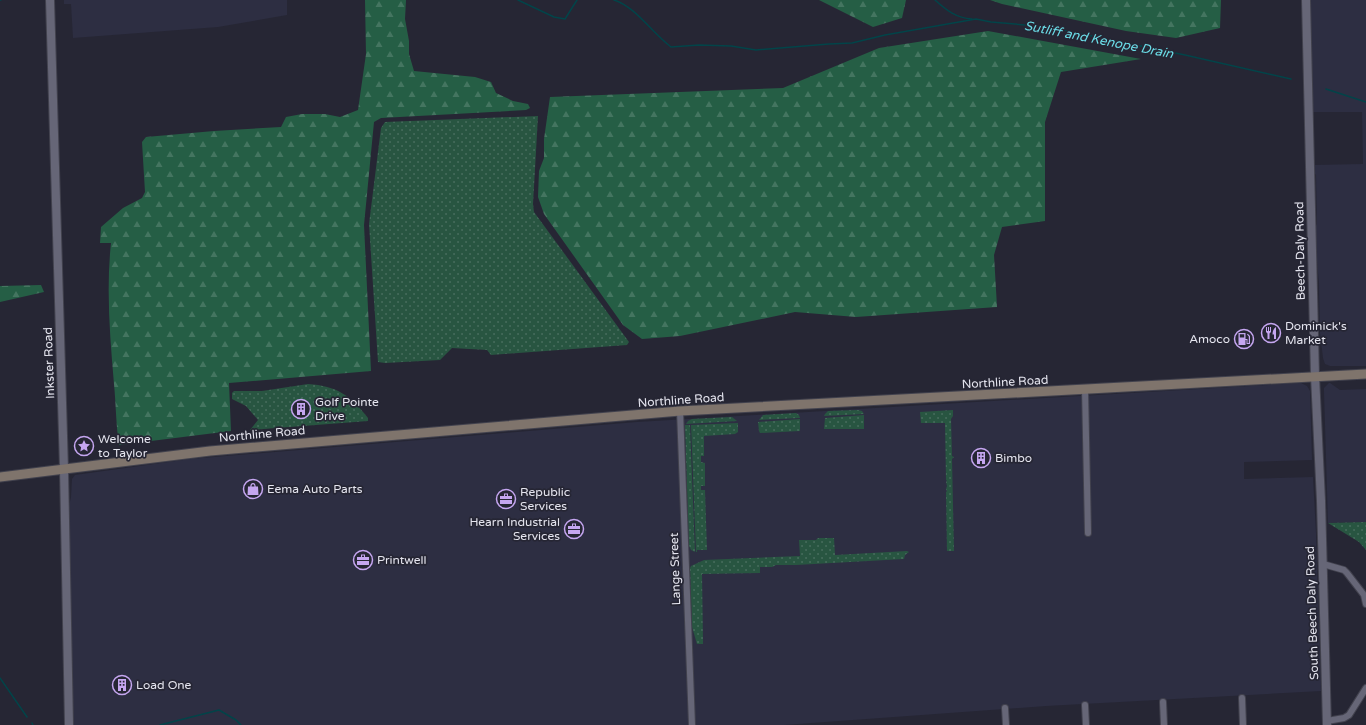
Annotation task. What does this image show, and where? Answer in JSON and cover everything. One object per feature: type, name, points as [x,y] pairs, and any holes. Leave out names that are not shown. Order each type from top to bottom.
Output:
[{"type":"main road","name":"Northline Road","points":[[0,477],[210,451],[680,411],[1366,374]]},
{"type":"street","name":"Inkster Road","points":[[50,0],[64,469],[69,725]]},
{"type":"street","name":"Beech-Daly Road","points":[[1306,0],[1315,376],[1321,501]]},
{"type":"street","points":[[1084,389],[1088,533]]},
{"type":"street","name":"Lange Street","points":[[680,411],[692,725]]},
{"type":"street","name":"South Beech Daly Road","points":[[1321,501],[1327,723]]},
{"type":"street","points":[[1323,564],[1344,570],[1364,595],[1366,604]]},
{"type":"street","points":[[1327,723],[1349,715],[1366,688]]},
{"type":"street","points":[[1242,698],[1243,725]]},
{"type":"street","points":[[1163,702],[1164,725]]},
{"type":"street","points":[[1085,705],[1086,725]]},
{"type":"street","points":[[1005,708],[1006,725]]},
{"type":"shaded area","points":[[64,0],[287,0],[287,15],[218,27],[73,38],[71,4],[64,4]]},
{"type":"shaded area","points":[[1310,0],[1366,0],[1366,366],[1330,366],[1325,364],[1323,358],[1320,333],[1319,283],[1316,251],[1316,175],[1314,172],[1314,165],[1363,164],[1362,112],[1313,112]]},
{"type":"shaded area","points":[[1301,383],[1307,386],[1310,391],[1312,460],[1244,462],[1244,479],[1313,477],[1321,691],[1046,706],[784,725],[73,725],[68,511],[71,497],[72,479],[75,475],[190,459],[637,422]]},
{"type":"shaded area","points":[[1329,383],[1340,390],[1366,389],[1366,522],[1328,523],[1324,388]]},
{"type":"green space","points":[[365,0],[406,0],[405,19],[409,41],[409,54],[414,71],[475,77],[491,82],[496,93],[513,101],[528,104],[530,108],[526,110],[381,118],[374,122],[364,225],[371,371],[229,383],[231,431],[119,445],[109,314],[111,243],[100,243],[101,227],[123,208],[142,198],[145,192],[142,142],[146,137],[281,127],[286,117],[302,114],[325,114],[340,117],[358,110],[366,54]]},
{"type":"green space","points":[[819,0],[906,0],[902,18],[873,27]]},
{"type":"green space","points":[[990,0],[1221,0],[1220,28],[1176,38],[1126,31],[1002,4]]},
{"type":"green space","points":[[988,31],[1141,59],[1061,72],[1045,122],[1045,221],[1002,227],[994,255],[997,307],[856,317],[795,312],[680,336],[642,339],[623,325],[544,214],[538,197],[539,171],[544,158],[544,139],[550,97],[783,88],[879,48]]},
{"type":"green space","points":[[538,116],[533,204],[534,212],[629,342],[627,345],[491,355],[487,350],[452,348],[440,360],[385,363],[378,362],[369,224],[381,128],[385,122]]},
{"type":"green space","points":[[41,285],[44,292],[0,302],[0,286]]},
{"type":"green space","name":"Golf Pointe Drive","points":[[308,384],[327,387],[342,393],[355,403],[368,418],[368,421],[250,430],[258,420],[246,406],[232,399],[232,393],[234,391],[262,391]]},
{"type":"green space","points":[[953,410],[953,416],[951,419],[952,456],[954,457],[952,459],[954,551],[947,551],[945,423],[921,423],[920,412]]},
{"type":"green space","points":[[828,411],[862,411],[864,414],[824,416]]},
{"type":"green space","points":[[796,413],[800,418],[759,420],[763,415]]},
{"type":"green space","points":[[864,415],[864,429],[824,429],[825,418]]},
{"type":"green space","points":[[732,417],[737,421],[686,424],[692,419]]},
{"type":"green space","points":[[800,419],[800,431],[760,433],[759,431],[758,422]]},
{"type":"green space","points":[[738,423],[738,432],[735,434],[704,436],[704,456],[701,456],[701,462],[705,463],[705,486],[701,486],[701,490],[705,490],[707,550],[697,550],[696,552],[691,425]]},
{"type":"green space","points":[[685,425],[690,425],[695,552],[691,550],[689,546]]},
{"type":"green space","points":[[1366,522],[1366,550],[1359,542],[1328,523]]},
{"type":"green space","points":[[818,538],[834,538],[835,555],[909,552],[905,555],[904,559],[776,565],[772,567],[760,567],[760,573],[702,574],[703,644],[697,644],[692,627],[691,566],[704,560],[800,556],[799,540],[816,540]]},
{"type":"waterway","name":"Sutliff and Kenope Drain","points":[[518,0],[554,17],[565,19],[577,0]]},
{"type":"waterway","name":"Sutliff and Kenope Drain","points":[[614,0],[630,8],[671,47],[699,45],[731,46],[756,50],[852,43],[885,35],[976,19],[991,22],[1048,27],[1185,55],[1291,79]]},
{"type":"waterway","points":[[935,0],[952,13],[961,17],[972,19]]},
{"type":"waterway","name":"Sutliff and Kenope Drain","points":[[1326,89],[1366,102]]},
{"type":"waterway","points":[[0,678],[27,717]]},
{"type":"waterway","points":[[160,725],[219,710],[236,720],[241,725]]},
{"type":"place","name":"Dominick's Market","points":[[1271,333]]},
{"type":"place","name":"Amoco","points":[[1244,339]]},
{"type":"place","name":"Golf Pointe Drive","points":[[301,409]]},
{"type":"place","name":"Welcome to Taylor","points":[[84,446]]},
{"type":"place","name":"Bimbo","points":[[981,458]]},
{"type":"place","name":"Eema Auto Parts","points":[[253,489]]},
{"type":"place","name":"Republic Services","points":[[506,499]]},
{"type":"place","name":"Hearn Industrial Services","points":[[574,529]]},
{"type":"place","name":"Printwell","points":[[363,560]]},
{"type":"place","name":"Load One","points":[[122,685]]}]
